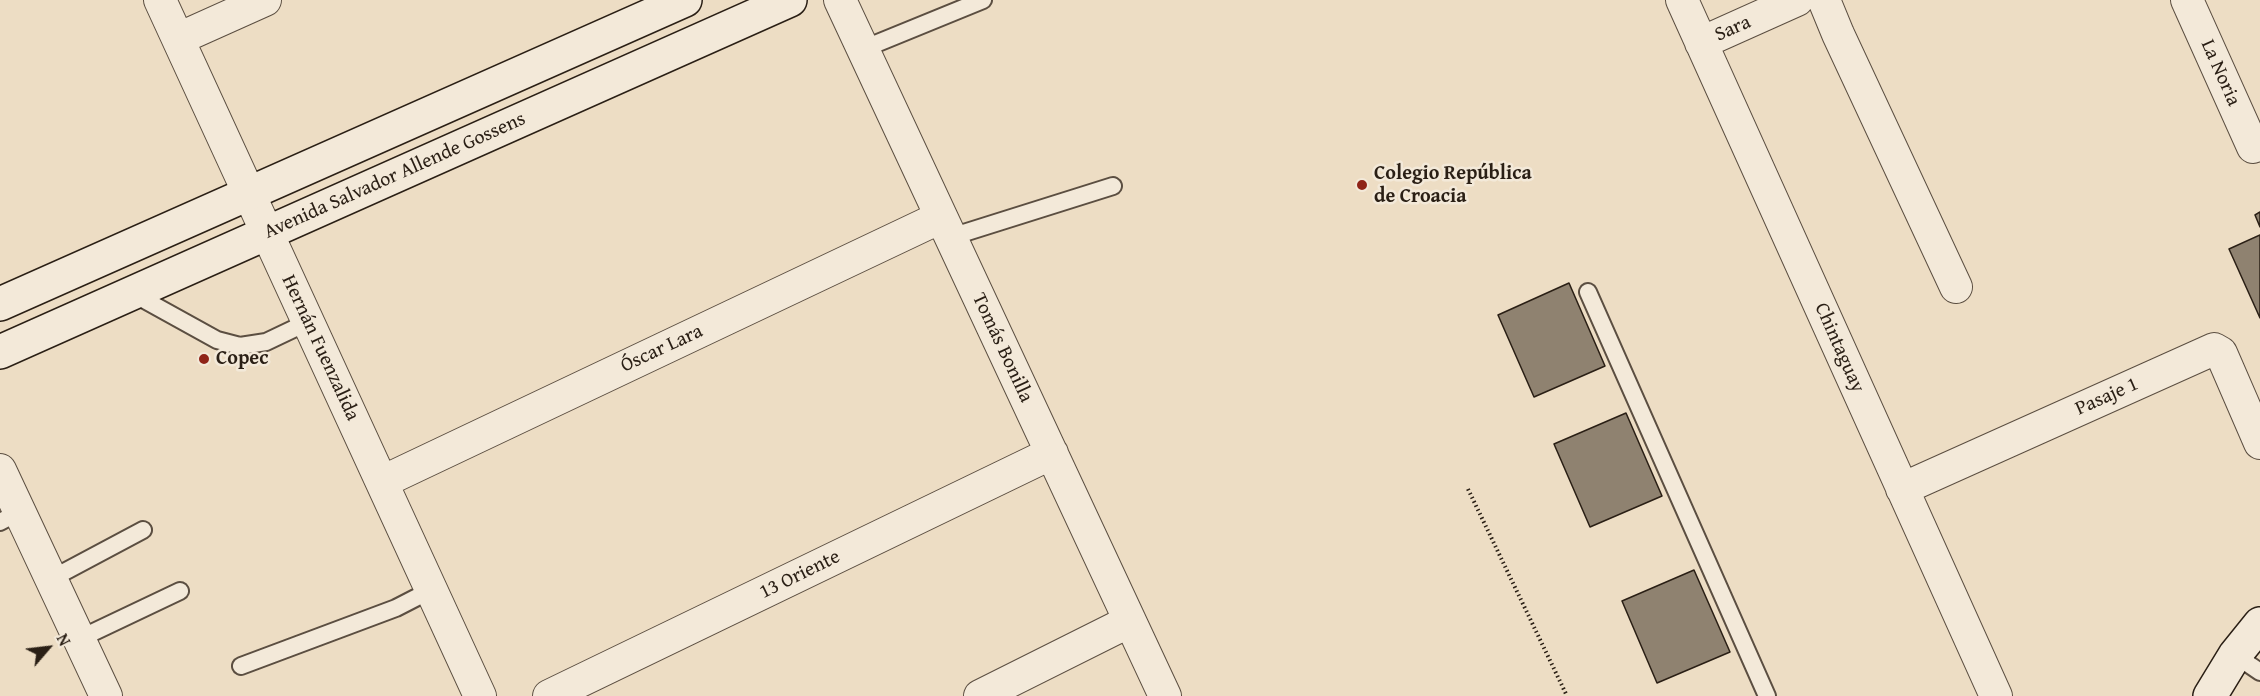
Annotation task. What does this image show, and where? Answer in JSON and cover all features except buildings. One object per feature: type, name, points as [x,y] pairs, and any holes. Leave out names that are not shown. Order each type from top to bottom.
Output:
[{"type":"main road","points":[[0,304],[685,0]]},
{"type":"main road","name":"Avenida Salvador Allende Gossens","points":[[0,352],[790,0]]},
{"type":"main road","points":[[2210,696],[2247,663],[2260,624]]},
{"type":"street","name":"Hernán Fuenzalida","points":[[160,0],[480,696]]},
{"type":"street","points":[[178,39],[265,0]]},
{"type":"street","name":"Tomás Bonilla","points":[[840,0],[1165,696]]},
{"type":"street","name":"Chintaguay","points":[[1682,0],[1996,696]]},
{"type":"street","name":"Sara","points":[[1701,43],[1797,0]]},
{"type":"street","points":[[1824,0],[1956,287]]},
{"type":"street","name":"La Noria","points":[[2187,0],[2253,147]]},
{"type":"street","name":"Óscar Lara","points":[[382,482],[946,227]]},
{"type":"street","name":"Pasaje 1","points":[[1902,489],[2214,349],[2221,353],[2260,443]]},
{"type":"street","name":"13 Oriente","points":[[549,696],[1052,453]]},
{"type":"street","points":[[0,470],[10,517],[51,579],[106,696]]},
{"type":"street","points":[[980,696],[1130,621]]},
{"type":"lane","points":[[863,49],[982,0]]},
{"type":"lane","points":[[946,227],[1113,186]]},
{"type":"lane","points":[[1588,292],[1767,696]]},
{"type":"lane","points":[[132,293],[217,340],[240,346],[266,342],[308,322]]},
{"type":"lane","points":[[51,579],[143,530]]},
{"type":"lane","points":[[242,666],[396,608],[431,590]]},
{"type":"lane","points":[[79,639],[180,591]]},
{"type":"path","points":[[1468,489],[1567,696]]},
{"type":"place","name":"Colegio República de Croacia","points":[[1362,185]]},
{"type":"place","name":"Copec","points":[[204,359]]}]
